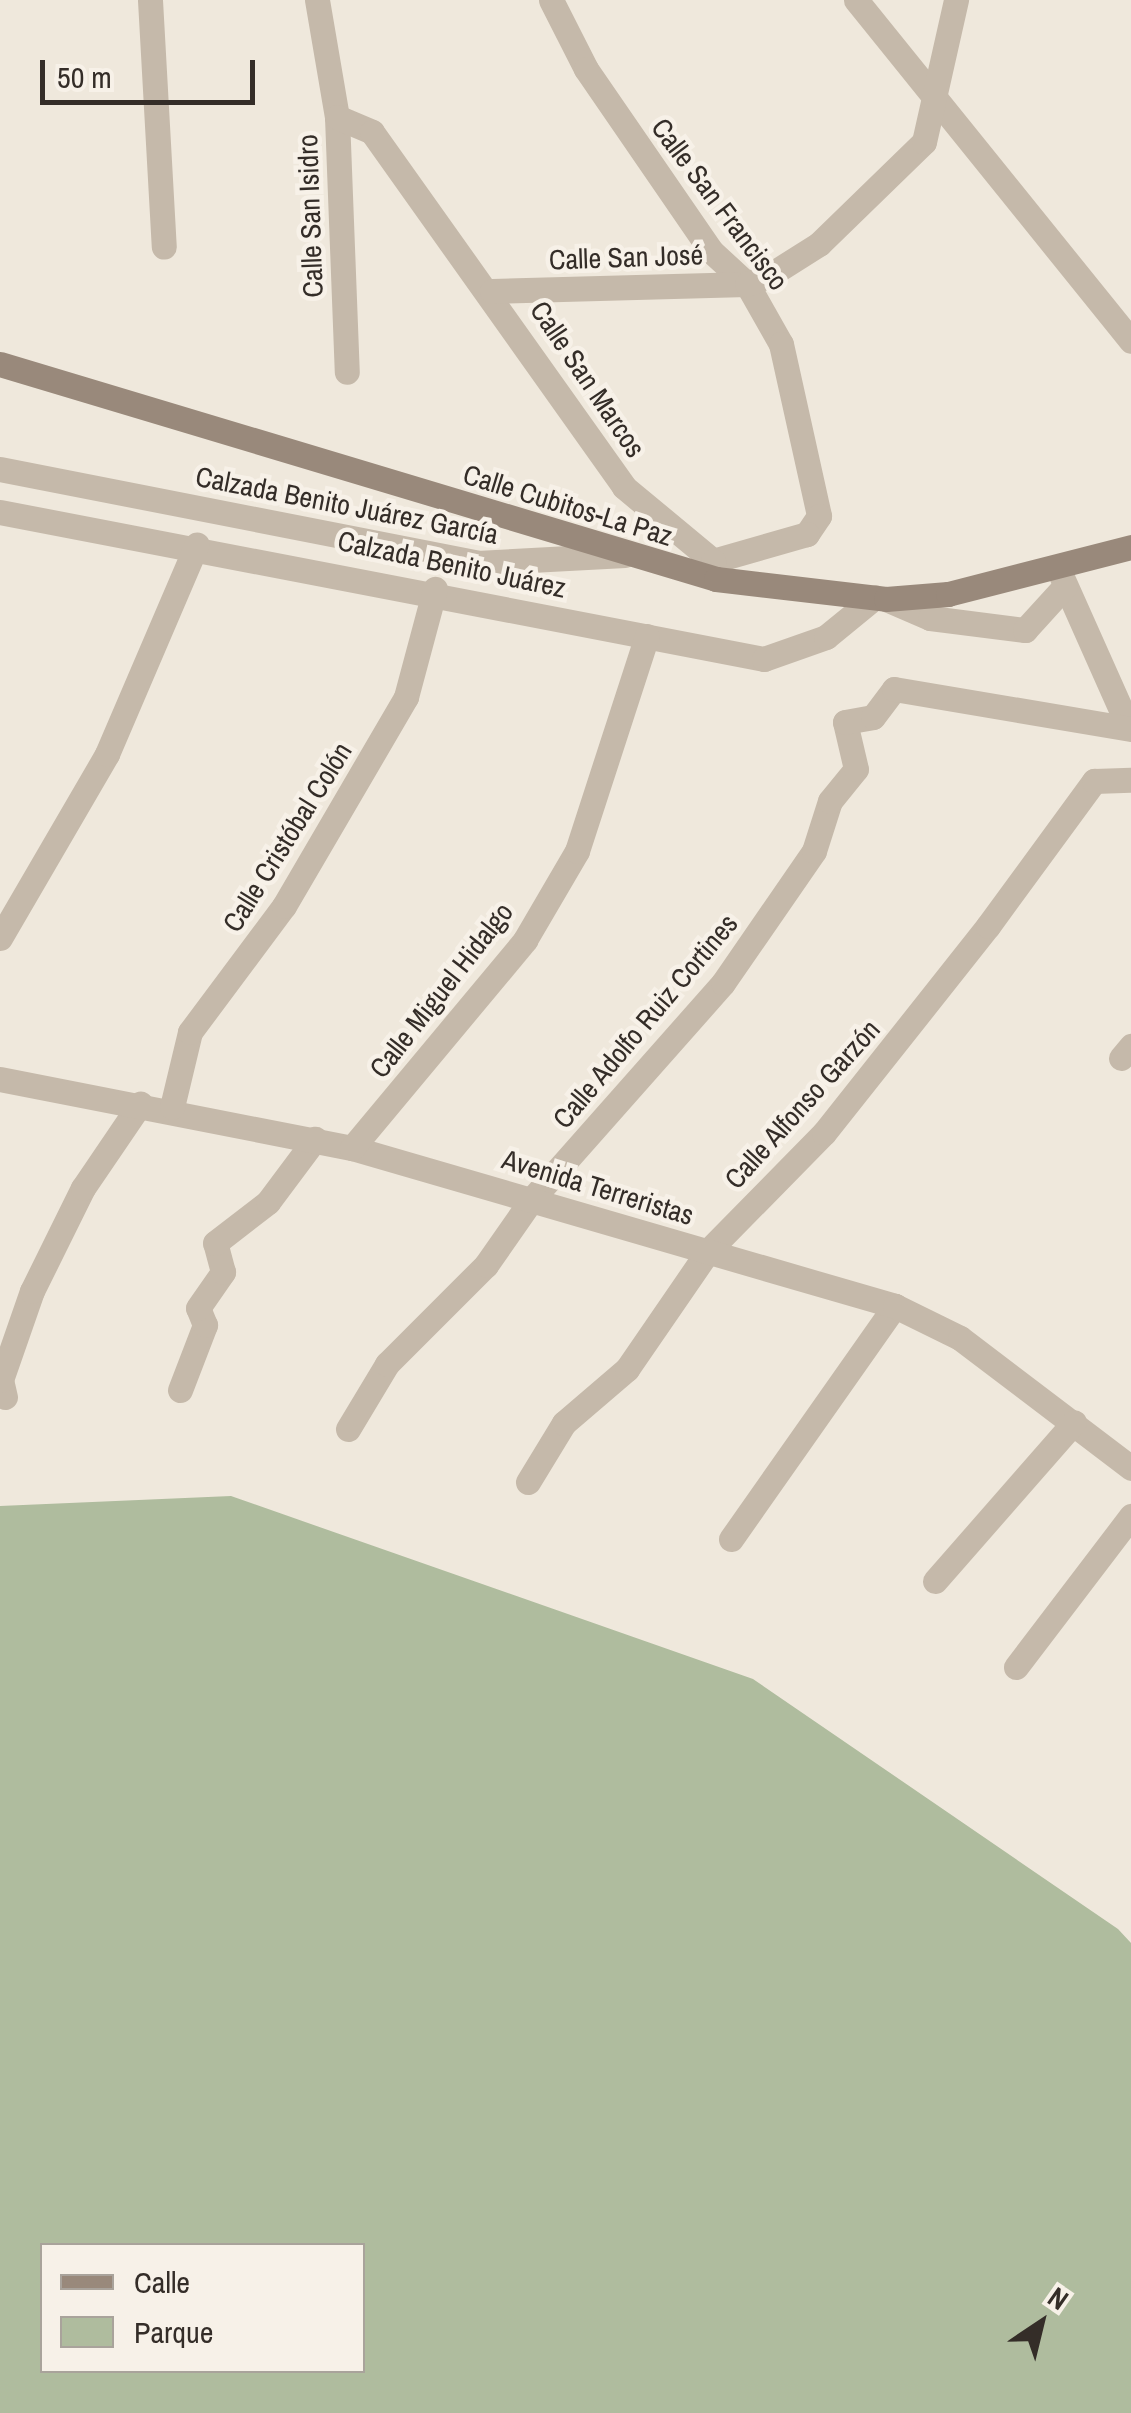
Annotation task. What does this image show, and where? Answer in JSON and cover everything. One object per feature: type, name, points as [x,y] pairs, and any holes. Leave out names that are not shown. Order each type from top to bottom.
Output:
[{"type":"main road","name":"Calle Cubitos-La Paz","points":[[0,364],[625,555],[880,598],[948,594],[1055,561],[1131,547]]},
{"type":"street","points":[[150,0],[164,248]]},
{"type":"street","name":"Calle San Isidro","points":[[317,0],[337,117],[348,372]]},
{"type":"street","name":"Calle San Francisco","points":[[551,0],[606,100],[712,252],[747,284],[781,344],[819,516],[807,534],[714,570]]},
{"type":"street","points":[[856,0],[1131,341]]},
{"type":"street","name":"Calle San José","points":[[492,291],[747,284],[819,244],[924,142],[938,101],[956,0]]},
{"type":"street","name":"Calle San Marcos","points":[[337,117],[372,132],[492,291],[624,487],[714,570]]},
{"type":"street","name":"Calzada Benito Juárez García","points":[[0,469],[477,563],[625,555]]},
{"type":"street","name":"Calzada Benito Juárez","points":[[0,512],[435,589],[764,659],[826,637],[880,598]]},
{"type":"street","points":[[0,938],[115,738],[197,544]]},
{"type":"street","points":[[1055,561],[1130,728]]},
{"type":"street","points":[[880,598],[930,618],[1025,630],[1066,586]]},
{"type":"street","name":"Calle Cristóbal Colón","points":[[172,1107],[190,1032],[284,906],[406,697],[435,589]]},
{"type":"street","name":"Calle Miguel Hidalgo","points":[[352,1148],[525,940],[577,851],[648,636]]},
{"type":"street","name":"Calle Adolfo Ruiz Cortines","points":[[348,1430],[387,1364],[486,1266],[532,1198],[775,912],[856,769],[845,722],[873,718],[894,689],[1130,728]]},
{"type":"street","name":"Calle Alfonso Garzón","points":[[528,1482],[564,1424],[627,1368],[708,1252],[824,1132],[988,926],[1094,781],[1131,780]]},
{"type":"street","name":"Avenida Terreristas","points":[[0,1079],[172,1107],[352,1148],[895,1306],[960,1338],[1131,1468]]},
{"type":"street","points":[[5,1396],[1,1380],[32,1290],[83,1188],[140,1104]]},
{"type":"street","points":[[180,1390],[205,1325],[198,1308],[223,1272],[216,1243],[268,1202],[315,1140]]},
{"type":"street","points":[[731,1540],[895,1306]]},
{"type":"street","points":[[935,1580],[1074,1422]]},
{"type":"street","points":[[1016,1667],[1131,1516]]},
{"type":"green space","points":[[231,1496],[753,1679],[1118,1929],[1131,1943],[1131,2413],[0,2413],[0,1506]]}]
